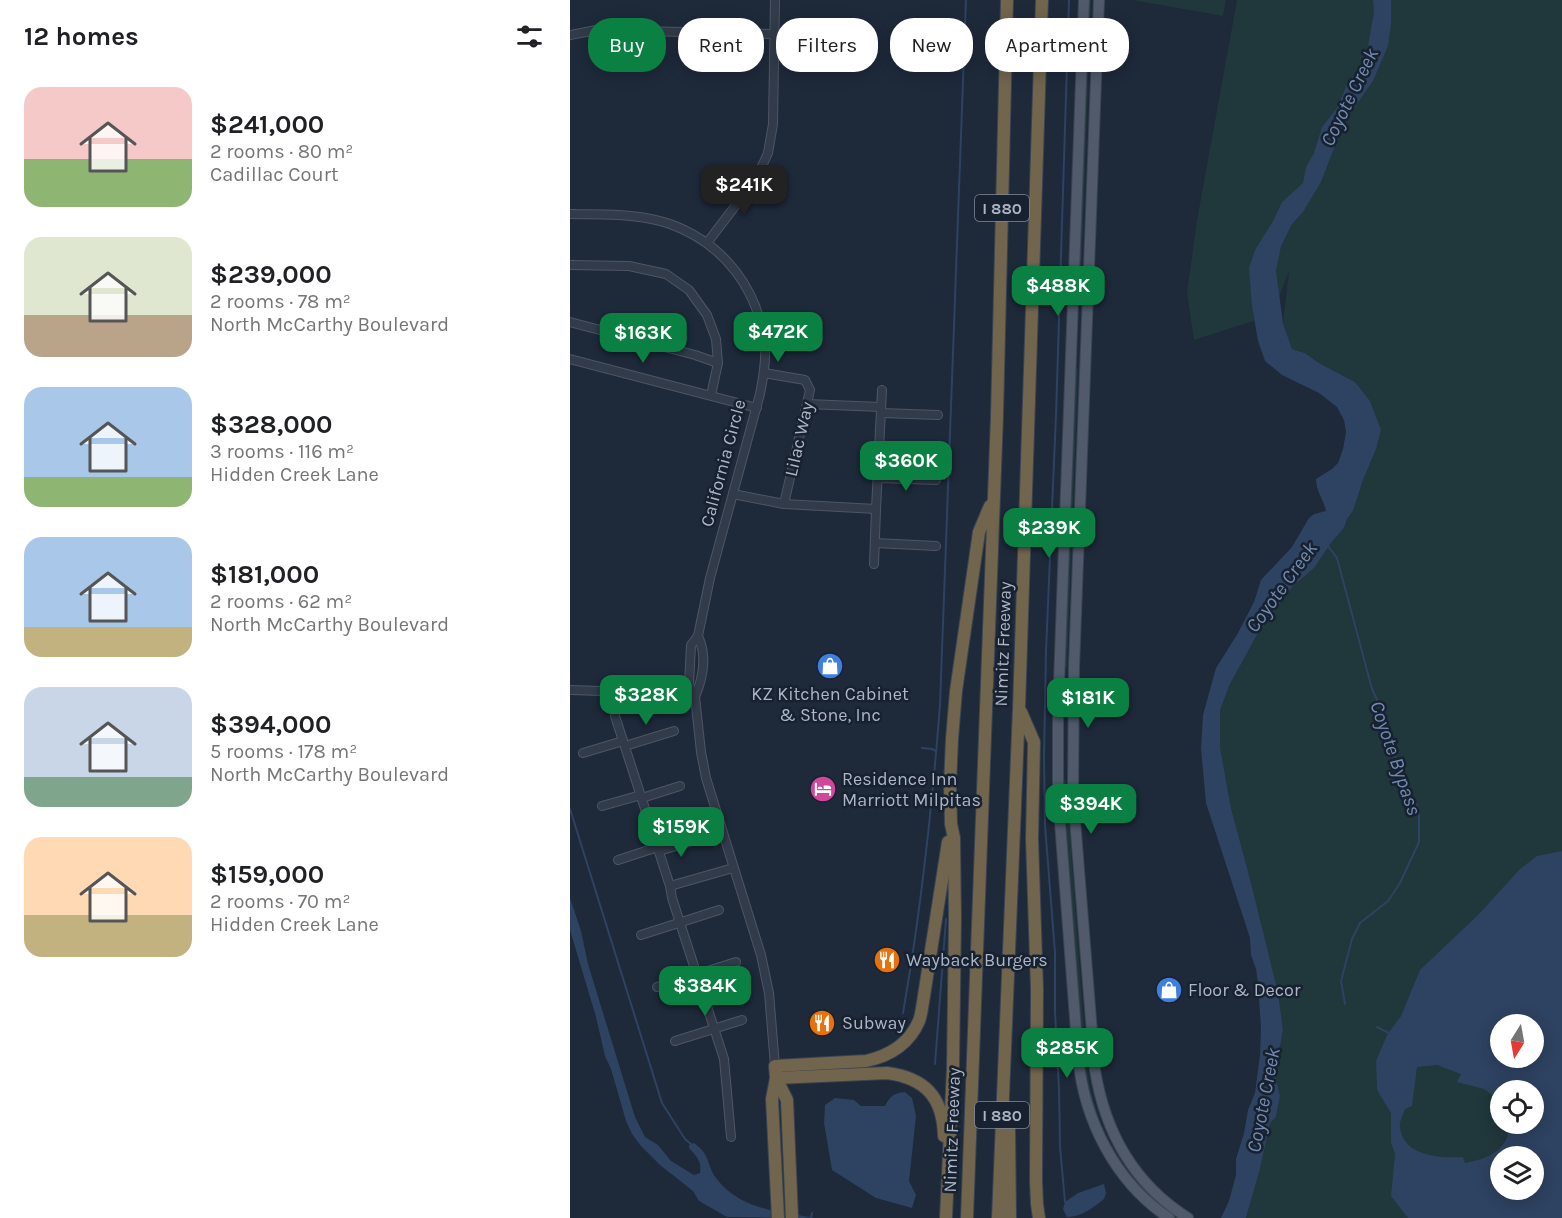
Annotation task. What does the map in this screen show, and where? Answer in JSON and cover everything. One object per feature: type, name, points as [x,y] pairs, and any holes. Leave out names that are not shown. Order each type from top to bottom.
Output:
[{"type":"highway","name":"Nimitz Freeway","points":[[967,1218],[997,416],[1007,0]]},
{"type":"highway","name":"Nimitz Freeway","points":[[998,1218],[1019,708],[1042,0]]},
{"type":"highway","points":[[776,1072],[879,1059],[896,1050],[909,1037],[919,1021],[951,824],[950,785],[956,691],[979,532],[993,498]]},
{"type":"highway","points":[[1019,708],[1034,742],[1032,839],[1037,995],[1037,1204],[1039,1218]]},
{"type":"highway","points":[[946,1217],[953,1068],[955,918],[954,838],[951,824]]},
{"type":"highway","points":[[1006,1012],[1010,1218]]},
{"type":"highway","points":[[776,1072],[887,1073],[904,1075],[921,1083],[933,1095],[941,1112],[944,1130],[946,1217]]},
{"type":"highway","name":"California Circle","points":[[776,1072],[772,1099],[778,1218]]},
{"type":"highway","name":"California Circle","points":[[776,1072],[787,1100],[792,1218]]},
{"type":"main road","points":[[1083,0],[1062,578],[1057,747],[1058,796],[1080,1071],[1085,1099],[1094,1125],[1114,1163],[1141,1195],[1169,1218]]},
{"type":"main road","points":[[1099,0],[1078,578],[1073,795],[1095,1070],[1103,1107],[1118,1144],[1140,1176],[1160,1197],[1188,1218]]},
{"type":"main road","points":[[1071,355],[1086,356]]},
{"type":"main road","points":[[1062,578],[1078,578]]},
{"type":"main road","points":[[1066,895],[1081,894]]},
{"type":"street","points":[[707,243],[752,184],[768,153],[773,124],[775,0]]},
{"type":"street","points":[[570,35],[596,30],[773,34]]},
{"type":"street","name":"California Circle","points":[[570,214],[648,218],[689,232],[707,243],[735,270],[757,308],[765,351],[764,373],[757,408],[708,589],[698,636],[703,647],[702,672],[695,697],[706,778],[761,955],[773,1028],[776,1072]]},
{"type":"street","points":[[570,265],[629,266],[666,274],[689,290],[707,315],[716,339],[718,363],[711,395]]},
{"type":"street","points":[[570,322],[718,363]]},
{"type":"street","points":[[570,359],[757,408]]},
{"type":"street","name":"Lilac Way","points":[[764,373],[805,380],[810,390],[784,504]]},
{"type":"street","points":[[874,564],[882,390]]},
{"type":"street","points":[[807,404],[938,416]]},
{"type":"street","points":[[877,478],[936,480]]},
{"type":"street","points":[[733,494],[784,504],[876,509]]},
{"type":"street","points":[[875,543],[936,546]]},
{"type":"street","points":[[570,690],[602,691],[616,700]]},
{"type":"street","points":[[695,697],[678,694],[627,693],[620,695],[616,700],[615,716],[724,1059],[731,1137]]},
{"type":"street","points":[[583,753],[674,730]]},
{"type":"street","points":[[602,806],[680,786]]},
{"type":"street","points":[[618,860],[696,840]]},
{"type":"street","points":[[670,886],[733,868]]},
{"type":"street","points":[[640,934],[719,910]]},
{"type":"street","points":[[657,987],[736,962]]},
{"type":"street","points":[[675,1041],[742,1020]]},
{"type":"green space","points":[[1086,0],[1091,0],[1090,18],[1085,18]]},
{"type":"green space","points":[[1132,0],[1226,0],[1223,16]]},
{"type":"green space","points":[[1237,0],[1562,0],[1562,1218],[1246,1218],[1270,1123],[1276,1117],[1280,1096],[1275,1075],[1283,1030],[1249,875],[1231,808],[1220,747],[1220,709],[1230,684],[1257,635],[1292,587],[1314,568],[1344,528],[1353,511],[1363,480],[1355,382],[1305,353],[1292,349],[1283,323],[1289,271],[1272,315],[1194,340],[1187,293],[1197,220]]},
{"type":"green space","points":[[1083,72],[1088,72],[1079,341],[1081,272],[1077,244]]},
{"type":"green space","points":[[1075,369],[1078,369],[1067,667],[1063,668]]},
{"type":"green space","points":[[1060,780],[1066,780],[1085,1045],[1089,1081],[1095,1106],[1121,1161],[1147,1192],[1178,1218],[1162,1209],[1141,1190],[1107,1144],[1085,1083]]},
{"type":"water","name":"Coyote Creek","points":[[1373,0],[1391,0],[1388,46],[1373,81],[1344,122],[1321,182],[1303,212],[1292,224],[1281,246],[1276,271],[1283,323],[1292,349],[1305,353],[1355,382],[1370,401],[1381,430],[1353,511],[1344,528],[1314,568],[1292,587],[1257,635],[1230,684],[1220,710],[1220,747],[1231,808],[1278,993],[1283,1030],[1275,1075],[1280,1096],[1276,1117],[1270,1123],[1246,1218],[1221,1218],[1229,1201],[1236,1175],[1236,1159],[1248,1110],[1255,1093],[1261,1028],[1258,984],[1251,955],[1250,938],[1206,803],[1201,749],[1203,715],[1216,668],[1254,602],[1261,580],[1292,547],[1309,518],[1326,511],[1316,479],[1338,463],[1346,432],[1344,420],[1337,407],[1319,393],[1282,375],[1265,361],[1258,341],[1249,268],[1255,250],[1282,202],[1303,183],[1306,167],[1314,153],[1322,127],[1337,108],[1348,82],[1366,57],[1374,12]]},
{"type":"water","points":[[1562,851],[1562,1218],[1408,1218],[1391,1196],[1395,1154],[1391,1143],[1391,1113],[1377,1090],[1376,1061],[1387,1035],[1401,1016],[1420,970],[1479,914],[1520,869],[1537,856]],"holes":[[[1437,1065],[1461,1074],[1457,1082],[1484,1089],[1490,1094],[1490,1080],[1544,1080],[1544,1134],[1508,1134],[1502,1146],[1544,1146],[1544,1200],[1490,1200],[1490,1155],[1465,1163],[1463,1157],[1424,1154],[1408,1144],[1403,1137],[1400,1125],[1405,1109],[1412,1106],[1417,1067]]]},
{"type":"water","points":[[570,898],[635,1117],[645,1137],[658,1145],[671,1161],[694,1175],[700,1173],[700,1165],[689,1148],[689,1145],[694,1143],[706,1156],[716,1178],[736,1197],[774,1211],[814,1218],[727,1217],[699,1201],[693,1191],[660,1165],[641,1146],[626,1121],[605,1056],[570,930]]},
{"type":"water","points":[[905,1092],[912,1098],[916,1116],[909,1181],[916,1195],[912,1208],[876,1198],[832,1170],[824,1123],[825,1105],[835,1098],[854,1100],[861,1106],[885,1106],[893,1096]]},
{"type":"water","points":[[1104,1184],[1106,1193],[1104,1199],[1082,1214],[1067,1217],[1063,1209],[1065,1202],[1078,1193]]},
{"type":"waterway","points":[[903,1013],[925,859],[940,705],[966,0]]},
{"type":"waterway","points":[[1065,1202],[1060,1147],[1055,953],[1045,825],[1044,756],[1069,0]]},
{"type":"waterway","name":"Coyote Bypass","points":[[1328,546],[1337,558],[1372,689],[1386,719],[1388,739],[1405,788],[1417,805],[1419,815],[1419,842],[1400,883],[1388,901],[1360,923],[1352,939],[1341,981],[1345,1004]]},
{"type":"waterway","points":[[922,748],[936,751]]},
{"type":"waterway","points":[[570,809],[662,1103],[685,1139],[692,1145]]},
{"type":"waterway","points":[[935,1064],[946,919]]},
{"type":"waterway","name":"Coyote Bypass","points":[[1377,1027],[1391,1034]]},
{"type":"waterway","points":[[811,1218],[812,1213]]},
{"type":"place","name":"KZ Kitchen Cabinet & Stone, Inc","points":[[830,666]]},
{"type":"place","name":"Residence Inn Marriott Milpitas","points":[[823,789]]},
{"type":"place","name":"Wayback Burgers","points":[[887,960]]},
{"type":"place","name":"Floor & Decor","points":[[1169,990]]},
{"type":"place","name":"Subway","points":[[822,1023]]}]
